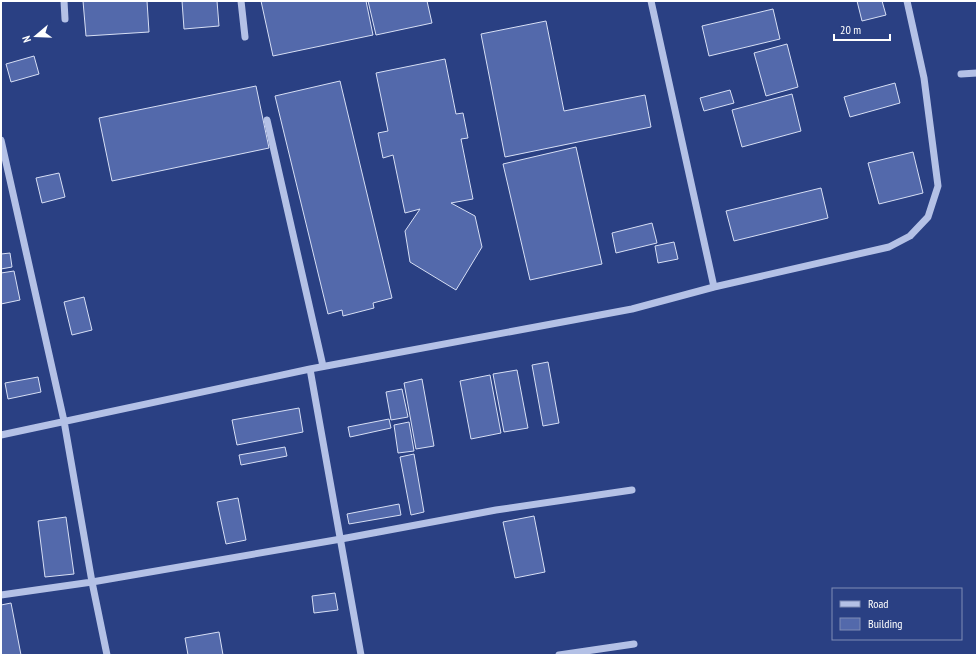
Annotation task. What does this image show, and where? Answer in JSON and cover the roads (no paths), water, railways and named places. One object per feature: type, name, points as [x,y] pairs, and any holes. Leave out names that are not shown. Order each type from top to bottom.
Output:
[{"type":"street","points":[[64,1],[66,19]]},
{"type":"street","points":[[241,1],[245,37]]},
{"type":"street","points":[[651,1],[714,287]]},
{"type":"street","points":[[1,435],[310,368],[632,309],[714,287],[889,246],[910,236],[928,217],[938,186],[924,78],[907,1]]},
{"type":"street","points":[[961,74],[977,73]]},
{"type":"street","points":[[267,120],[323,366]]},
{"type":"street","points":[[1,140],[64,421],[92,582],[107,655]]},
{"type":"street","points":[[310,368],[361,655]]},
{"type":"street","points":[[1,595],[92,582],[341,539],[496,510],[632,490]]},
{"type":"street","points":[[559,655],[634,644]]}]
